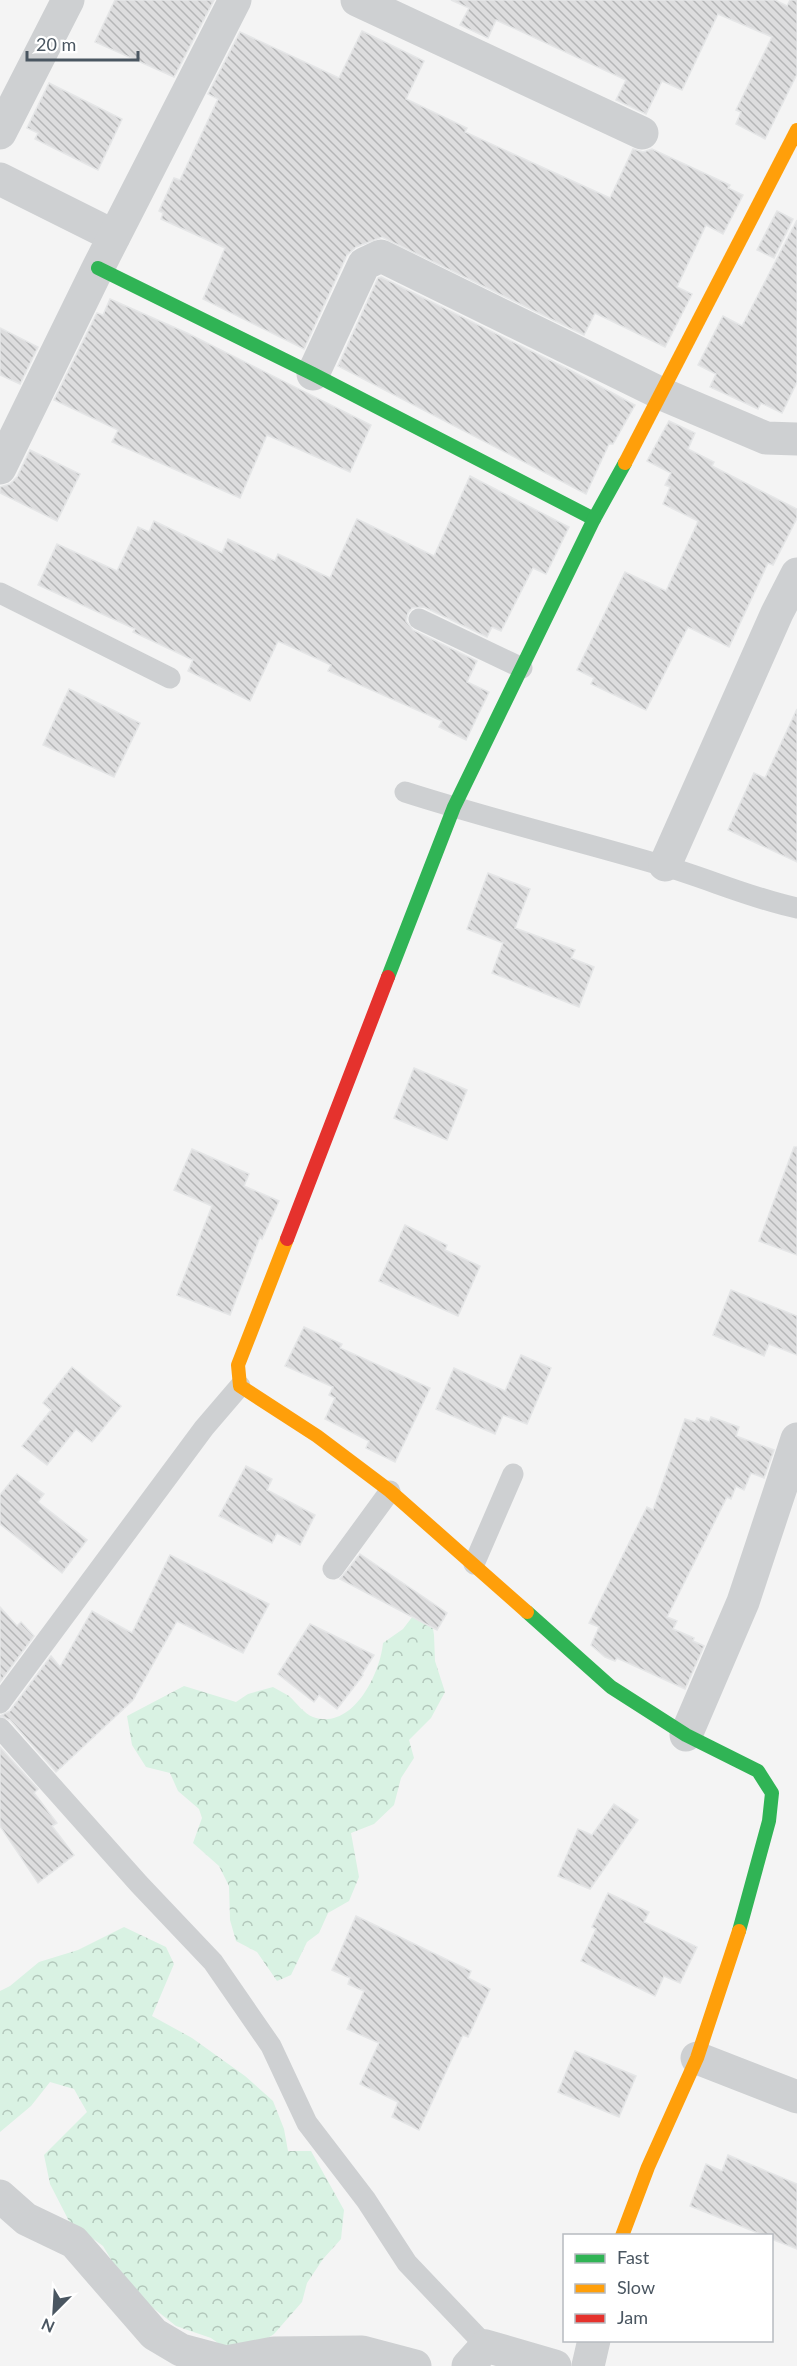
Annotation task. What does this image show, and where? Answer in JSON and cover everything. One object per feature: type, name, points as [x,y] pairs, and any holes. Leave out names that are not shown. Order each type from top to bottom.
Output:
[{"type":"street","points":[[0,133],[68,0]]},
{"type":"street","points":[[0,468],[114,236],[235,0]]},
{"type":"street","points":[[357,0],[642,133]]},
{"type":"street","points":[[622,2234],[648,2167],[697,2058],[740,1928],[769,1821],[772,1793],[758,1771],[686,1735],[611,1687],[390,1491],[316,1436],[240,1386],[238,1365],[454,807],[594,519],[662,394],[797,129]]},
{"type":"street","points":[[0,179],[114,236]]},
{"type":"street","points":[[313,374],[364,264],[381,256],[662,394],[766,438],[797,439]]},
{"type":"street","points":[[98,268],[313,374],[594,519]]},
{"type":"street","points":[[664,866],[777,613],[797,574]]},
{"type":"street","points":[[686,1735],[743,1602],[797,1439]]},
{"type":"street","points":[[697,2058],[797,2097]]},
{"type":"street","points":[[0,2196],[26,2219],[74,2242],[154,2334],[181,2350],[226,2362],[274,2353],[362,2352],[415,2366]]},
{"type":"street","points":[[588,2366],[594,2342]]},
{"type":"street","points":[[477,2356],[555,2366]]},
{"type":"lane","points":[[0,593],[170,678]]},
{"type":"lane","points":[[419,619],[522,668]]},
{"type":"lane","points":[[405,792],[664,866],[769,902],[797,908]]},
{"type":"lane","points":[[0,1703],[190,1447],[240,1386]]},
{"type":"lane","points":[[474,1564],[513,1474]]},
{"type":"lane","points":[[333,1569],[390,1491]]},
{"type":"lane","points":[[0,1728],[139,1884],[213,1962],[271,2046],[307,2123],[366,2200],[407,2263],[477,2356]]},
{"type":"green space","points":[[430,1610],[435,1661],[445,1692],[431,1718],[409,1740],[414,1758],[401,1778],[394,1805],[374,1824],[351,1833],[359,1877],[349,1901],[328,1913],[319,1933],[307,1942],[291,1975],[277,1981],[257,1952],[236,1941],[230,1920],[229,1886],[219,1866],[193,1843],[202,1818],[199,1809],[178,1791],[170,1773],[146,1767],[132,1745],[127,1716],[184,1686],[236,1702],[248,1694],[273,1687],[289,1696],[303,1711],[313,1717],[327,1719],[340,1716],[351,1708],[370,1684],[381,1656],[383,1643],[403,1629],[416,1612]]},
{"type":"green space","points":[[124,1927],[166,1947],[174,1964],[152,2016],[192,2038],[245,2076],[273,2101],[284,2129],[288,2151],[311,2151],[344,2210],[341,2239],[323,2259],[307,2283],[302,2302],[274,2334],[254,2347],[229,2351],[211,2338],[176,2326],[128,2288],[103,2246],[69,2221],[50,2184],[44,2155],[87,2112],[74,2089],[50,2082],[31,2106],[0,2132],[0,1991],[10,1986],[39,1962],[78,1950]]},
{"type":"building","points":[[115,0],[214,0],[174,77],[95,42]]},
{"type":"building","points":[[451,0],[775,0],[787,6],[790,0],[797,0],[797,74],[765,139],[736,124],[741,112],[736,110],[772,37],[718,14],[682,90],[662,81],[646,114],[616,100],[626,80],[496,20],[488,38],[460,25],[469,8]]},
{"type":"building","points":[[362,31],[424,61],[406,99],[467,128],[465,132],[610,198],[633,149],[643,152],[652,149],[730,185],[728,188],[743,195],[723,234],[706,225],[677,287],[692,294],[665,347],[595,313],[584,335],[382,237],[356,247],[347,255],[304,349],[203,299],[225,248],[161,219],[163,213],[159,211],[174,178],[180,180],[218,99],[208,94],[240,32],[339,78]]},
{"type":"building","points":[[49,83],[122,119],[98,170],[35,139],[38,133],[27,128]]},
{"type":"building","points":[[777,211],[793,219],[774,258],[757,250]]},
{"type":"building","points":[[797,220],[797,382],[782,413],[761,403],[758,409],[710,387],[716,374],[698,365],[723,316],[742,326]]},
{"type":"building","points":[[381,277],[568,369],[635,405],[613,444],[609,444],[586,494],[338,366],[378,278]]},
{"type":"building","points":[[110,299],[187,333],[371,425],[350,472],[267,435],[240,498],[112,442],[118,430],[54,400],[97,313],[103,315]]},
{"type":"building","points":[[0,328],[38,347],[20,384],[0,375]]},
{"type":"building","points":[[669,421],[695,433],[688,449],[714,462],[712,466],[797,509],[797,518],[773,565],[768,563],[729,647],[688,627],[646,710],[591,684],[594,678],[577,670],[625,572],[666,591],[698,521],[663,504],[670,487],[665,485],[671,473],[647,461]]},
{"type":"building","points":[[30,450],[80,474],[57,521],[0,493],[0,487],[10,484],[17,477]]},
{"type":"building","points":[[470,476],[569,527],[546,574],[533,568],[501,631],[492,627],[487,637],[424,607],[412,608],[408,613],[406,621],[413,630],[477,661],[467,682],[489,692],[466,740],[439,727],[442,721],[328,671],[331,665],[278,641],[250,701],[188,671],[193,660],[133,632],[135,629],[38,585],[57,544],[117,571],[138,527],[149,532],[154,521],[222,553],[228,539],[275,561],[278,554],[330,578],[357,519],[434,556]]},
{"type":"building","points":[[69,689],[140,723],[114,777],[43,745]]},
{"type":"building","points":[[797,709],[797,862],[728,830],[754,773],[765,778]]},
{"type":"building","points":[[488,873],[530,889],[515,928],[575,950],[571,958],[594,967],[579,1007],[492,973],[503,943],[467,929]]},
{"type":"building","points":[[414,1068],[467,1090],[447,1140],[394,1118]]},
{"type":"building","points":[[794,1147],[797,1147],[797,1255],[759,1241]]},
{"type":"building","points":[[192,1149],[249,1174],[244,1186],[279,1201],[262,1239],[260,1237],[230,1315],[177,1295],[212,1206],[174,1190]]},
{"type":"building","points":[[405,1225],[447,1245],[445,1250],[480,1266],[458,1316],[379,1281]]},
{"type":"building","points":[[731,1290],[797,1316],[797,1355],[769,1344],[764,1356],[713,1335]]},
{"type":"building","points":[[304,1327],[342,1344],[340,1348],[430,1388],[395,1462],[366,1448],[369,1441],[325,1419],[335,1398],[329,1395],[333,1387],[285,1366]]},
{"type":"building","points":[[521,1355],[551,1368],[527,1424],[503,1415],[495,1434],[436,1409],[454,1368],[505,1391]]},
{"type":"building","points":[[72,1367],[121,1406],[92,1442],[76,1429],[47,1465],[22,1446],[51,1410],[43,1403]]},
{"type":"building","points":[[711,1417],[739,1427],[736,1436],[774,1450],[764,1478],[751,1473],[744,1490],[736,1486],[731,1499],[727,1497],[667,1617],[677,1621],[673,1629],[694,1638],[693,1641],[704,1646],[685,1689],[617,1658],[615,1661],[605,1657],[591,1645],[599,1627],[589,1623],[647,1507],[653,1510],[685,1419],[695,1422],[697,1418],[709,1422]]},
{"type":"building","points":[[246,1466],[272,1479],[267,1490],[315,1515],[300,1545],[277,1533],[272,1543],[219,1516]]},
{"type":"building","points":[[17,1474],[44,1494],[38,1502],[87,1540],[62,1573],[0,1524],[0,1495]]},
{"type":"building","points":[[360,1554],[447,1613],[437,1630],[340,1579]]},
{"type":"building","points":[[170,1555],[269,1604],[243,1653],[177,1621],[133,1700],[56,1772],[10,1720],[0,1716],[10,1711],[51,1656],[60,1667],[92,1611],[132,1633]]},
{"type":"building","points":[[0,1607],[17,1626],[21,1622],[34,1636],[0,1682]]},
{"type":"building","points":[[310,1624],[374,1655],[363,1675],[337,1709],[319,1695],[314,1702],[278,1674]]},
{"type":"building","points":[[0,1747],[38,1789],[34,1793],[57,1823],[52,1826],[74,1855],[38,1883],[0,1826]]},
{"type":"building","points":[[614,1804],[638,1820],[590,1889],[558,1876],[578,1829],[592,1835]]},
{"type":"building","points":[[608,1893],[649,1912],[644,1922],[697,1947],[680,1983],[664,1976],[655,1996],[581,1961],[596,1929],[592,1927]]},
{"type":"building","points":[[356,1916],[471,1971],[468,1978],[490,1989],[468,2037],[463,2035],[419,2130],[392,2117],[398,2102],[360,2084],[379,2043],[347,2029],[364,1991],[348,1984],[350,1978],[332,1970]]},
{"type":"building","points":[[575,2051],[636,2076],[619,2117],[558,2092]]},
{"type":"building","points":[[728,2155],[797,2184],[797,2249],[773,2240],[773,2234],[760,2234],[690,2206],[706,2164],[722,2171]]},
{"type":"traffic: fast","points":[[98,268],[313,374],[594,519]]},
{"type":"traffic: fast","points":[[388,977],[454,807],[594,519],[625,463]]},
{"type":"traffic: fast","points":[[527,1612],[611,1687],[686,1735],[758,1771],[772,1793],[769,1821],[739,1931]]},
{"type":"traffic: slow","points":[[625,463],[797,130]]},
{"type":"traffic: slow","points":[[287,1239],[238,1365],[240,1386],[317,1436],[390,1491],[527,1612]]},
{"type":"traffic: slow","points":[[623,2234],[648,2167],[697,2058],[739,1931]]},
{"type":"traffic: jam","points":[[287,1239],[388,977]]}]
